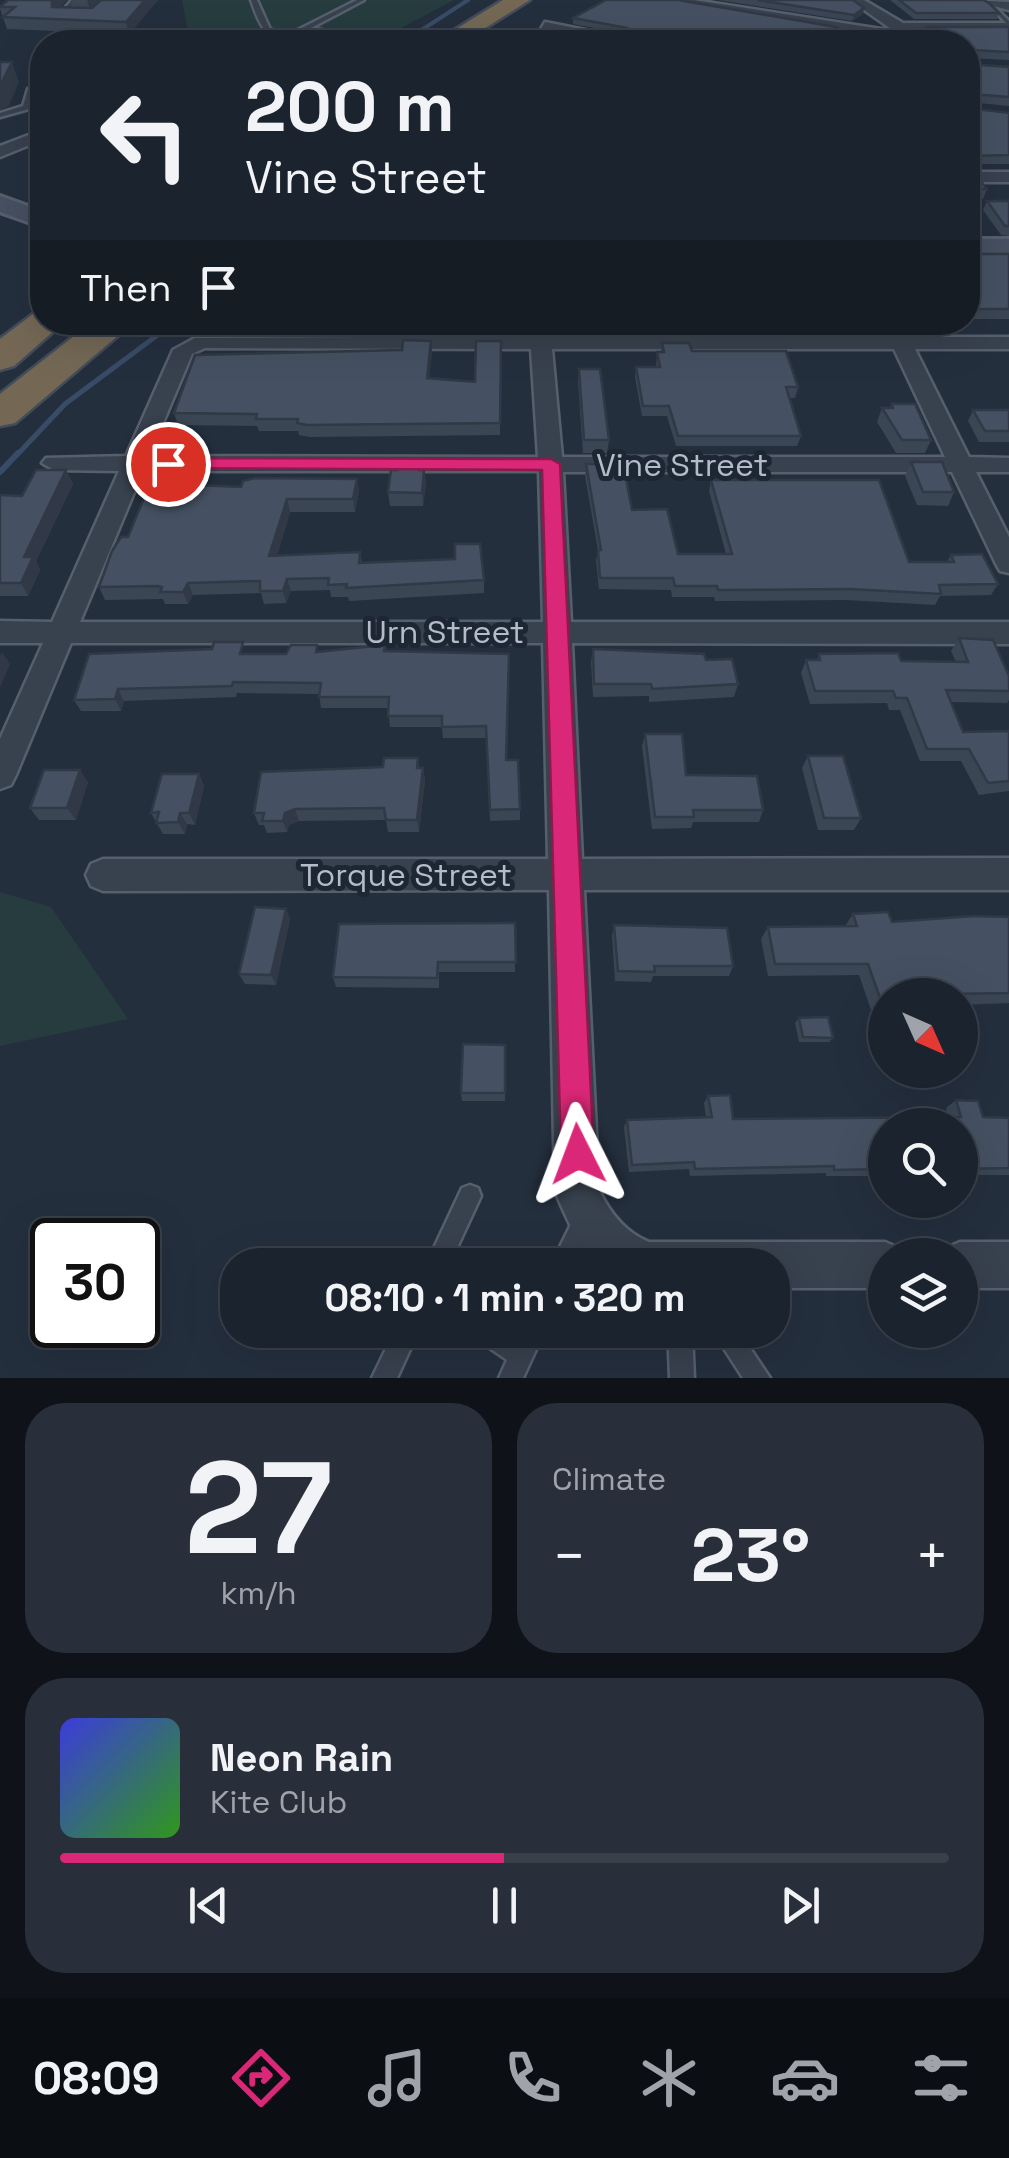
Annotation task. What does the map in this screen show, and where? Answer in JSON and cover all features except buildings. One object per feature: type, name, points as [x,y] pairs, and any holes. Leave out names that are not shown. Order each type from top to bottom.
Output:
[{"type":"highway","points":[[468,30],[520,0]]},
{"type":"highway","points":[[515,30],[546,16]]},
{"type":"highway","points":[[0,358],[30,335]]},
{"type":"highway","points":[[50,376],[100,335]]},
{"type":"highway","points":[[0,414],[106,335]]},
{"type":"street","points":[[672,0],[868,30]]},
{"type":"street","points":[[856,0],[895,30]]},
{"type":"street","points":[[974,0],[1000,5]]},
{"type":"street","points":[[546,16],[589,30]]},
{"type":"street","points":[[955,30],[1009,25]]},
{"type":"street","points":[[0,152],[30,139]]},
{"type":"street","points":[[980,177],[1009,177]]},
{"type":"street","points":[[0,203],[30,215]]},
{"type":"street","points":[[980,247],[1009,247]]},
{"type":"street","points":[[0,776],[182,350],[202,342],[438,335]]},
{"type":"street","points":[[539,335],[551,464],[577,1192],[587,1216],[615,1248]]},
{"type":"street","points":[[897,335],[1009,564]]},
{"type":"street","points":[[919,335],[1009,343]]},
{"type":"street","name":"Vine Street","points":[[54,464],[1009,466]]},
{"type":"street","name":"Urn Street","points":[[0,632],[1009,633]]},
{"type":"street","name":"Torque Street","points":[[103,874],[1009,874]]},
{"type":"street","points":[[790,1264],[868,1264]]},
{"type":"street","points":[[978,1265],[1009,1265]]},
{"type":"lane","points":[[75,0],[60,15],[76,15]]},
{"type":"lane","points":[[254,0],[267,30]]},
{"type":"lane","points":[[309,30],[361,0]]},
{"type":"lane","points":[[1000,5],[1009,25]]},
{"type":"lane","points":[[0,115],[26,107],[30,95]]},
{"type":"lane","points":[[446,1248],[470,1196]]},
{"type":"lane","points":[[571,1248],[587,1216]]},
{"type":"lane","points":[[384,1378],[398,1348]]},
{"type":"lane","points":[[499,1348],[516,1367]]},
{"type":"lane","points":[[681,1348],[682,1378]]},
{"type":"lane","points":[[737,1348],[758,1378]]},
{"type":"green space","points":[[182,0],[454,0],[398,30],[188,30]]},
{"type":"green space","points":[[0,892],[51,907],[128,1019],[0,1046]]},
{"type":"waterway","points":[[422,30],[468,0]]},
{"type":"waterway","points":[[16,456],[65,404],[158,335]]},
{"type":"waterway","points":[[0,472],[18,453]]},
{"type":"route","points":[[168,464],[551,464],[578,1154]]}]
